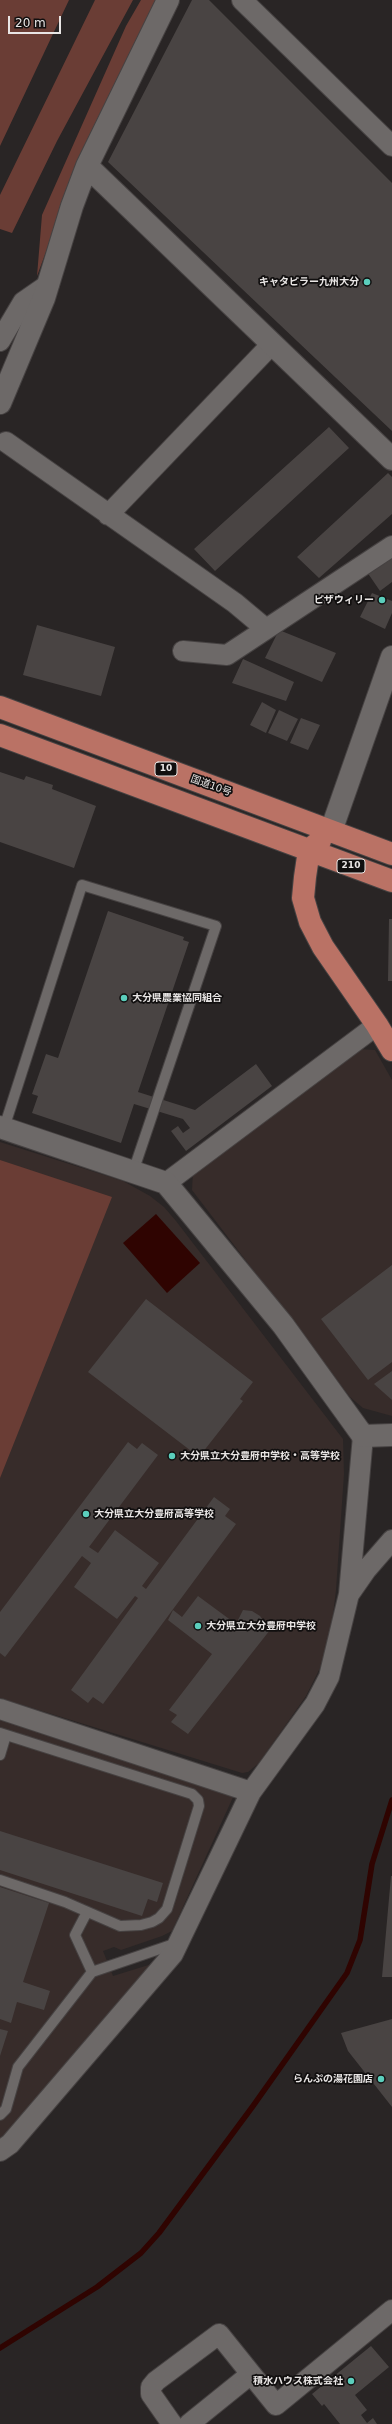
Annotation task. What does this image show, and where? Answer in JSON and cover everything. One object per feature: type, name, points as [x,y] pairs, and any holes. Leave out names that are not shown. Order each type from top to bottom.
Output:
[{"type":"highway","name":"国道10号","points":[[0,707],[331,831]]},
{"type":"highway","points":[[0,735],[316,853]]},
{"type":"highway","points":[[331,831],[316,853],[303,898],[310,922],[323,947],[385,1025],[392,1050]]},
{"type":"highway","name":"210","points":[[331,831],[392,854]]},
{"type":"highway","name":"210","points":[[316,853],[392,881]]},
{"type":"street","points":[[0,403],[48,284],[72,206],[87,166],[168,0]]},
{"type":"street","points":[[242,0],[392,146]]},
{"type":"street","points":[[87,166],[271,345],[392,459]]},
{"type":"street","points":[[0,341],[23,302],[48,284]]},
{"type":"street","points":[[108,515],[271,345]]},
{"type":"street","points":[[6,442],[235,603],[266,629]]},
{"type":"street","points":[[183,651],[227,655],[392,546]]},
{"type":"street","points":[[331,831],[392,657]]},
{"type":"street","points":[[166,1183],[385,1025]]},
{"type":"street","points":[[0,2150],[10,2144],[173,1954],[251,1792],[315,1704],[329,1677],[349,1594],[363,1436],[283,1325],[166,1183],[2,1128]]},
{"type":"street","points":[[363,1436],[392,1435]]},
{"type":"street","points":[[349,1594],[366,1570],[392,1540]]},
{"type":"street","points":[[0,1709],[251,1792]]},
{"type":"street","points":[[172,2424],[151,2394],[151,2388],[156,2381],[219,2334],[276,2405],[392,2310]]},
{"type":"street","points":[[189,2424],[251,2374]]},
{"type":"lane","points":[[2,1128],[82,885],[216,926],[133,1172]]},
{"type":"lane","points":[[0,1755],[3,1734],[192,1794],[198,1800],[198,1810],[165,1913],[156,1920],[142,1925],[120,1926],[87,1912],[0,1880]]},
{"type":"lane","points":[[87,1912],[75,1935],[92,1972]]},
{"type":"lane","points":[[0,2115],[6,2109],[18,2067],[92,1972],[178,1943]]},
{"type":"lane","points":[[0,2091],[10,2095]]},
{"type":"shaded area","points":[[0,0],[69,0],[0,146]]},
{"type":"shaded area","points":[[95,0],[133,0],[57,141],[12,233],[0,229],[0,195]]},
{"type":"shaded area","points":[[141,0],[166,0],[79,163],[37,276],[42,215],[126,26]]},
{"type":"shaded area","points":[[357,1049],[375,1050],[392,1080],[392,1416],[363,1408],[350,1397],[192,1190],[193,1171]]},
{"type":"shaded area","name":"大分県立大分豊府中学校・高等学校","points":[[0,1142],[123,1181],[150,1196],[164,1207],[343,1439],[344,1474],[336,1590],[331,1631],[322,1664],[306,1696],[259,1763],[248,1772],[242,1773],[0,1698]]},
{"type":"shaded area","points":[[0,1160],[112,1197],[0,1478]]},
{"type":"shaded area","points":[[156,1214],[200,1263],[167,1293],[123,1243]]},
{"type":"shaded area","points":[[0,1717],[234,1795],[172,1931],[121,1950],[114,1947],[103,1951],[113,1976],[155,1963],[0,2140]]},
{"type":"building","points":[[192,0],[209,0],[392,183],[392,431],[108,162]]},
{"type":"building","points":[[329,427],[349,448],[215,571],[194,549]]},
{"type":"building","points":[[388,473],[392,477],[392,514],[319,578],[297,557]]},
{"type":"building","points":[[392,555],[392,582],[380,591],[367,572]]},
{"type":"building","points":[[372,593],[392,601],[392,613],[385,629],[360,617]]},
{"type":"building","points":[[37,625],[115,647],[101,696],[23,675]]},
{"type":"building","points":[[279,630],[336,653],[322,682],[265,658]]},
{"type":"building","points":[[243,659],[294,682],[286,701],[232,683]]},
{"type":"building","points":[[262,702],[276,710],[266,733],[250,725]]},
{"type":"building","points":[[279,710],[298,719],[287,741],[268,733]]},
{"type":"building","points":[[301,718],[320,725],[308,750],[290,743]]},
{"type":"building","points":[[0,772],[24,780],[26,776],[53,785],[52,789],[96,806],[74,868],[0,842]]},
{"type":"building","name":"大分県農業協同組合","points":[[108,911],[184,937],[183,940],[189,942],[138,1092],[195,1110],[256,1064],[272,1086],[186,1151],[171,1131],[178,1126],[183,1133],[190,1128],[183,1119],[134,1104],[121,1143],[32,1113],[38,1096],[32,1094],[46,1054],[58,1058]]},
{"type":"building","points":[[389,919],[392,919],[392,981],[388,981]]},
{"type":"building","points":[[392,1265],[392,1362],[368,1380],[321,1319]]},
{"type":"building","points":[[146,1299],[253,1382],[240,1399],[243,1401],[199,1457],[88,1372]]},
{"type":"building","points":[[392,1371],[392,1400],[374,1384]]},
{"type":"building","points":[[128,1442],[137,1449],[142,1443],[158,1455],[89,1547],[98,1553],[115,1530],[159,1563],[142,1586],[146,1589],[214,1497],[230,1509],[225,1516],[236,1524],[103,1704],[93,1697],[88,1703],[71,1690],[138,1598],[135,1596],[117,1619],[74,1587],[91,1563],[82,1556],[5,1657],[0,1653],[0,1612]]},
{"type":"building","points":[[198,1596],[236,1624],[243,1610],[252,1611],[260,1616],[270,1630],[188,1734],[171,1722],[177,1715],[169,1710],[212,1654],[168,1620],[173,1610],[182,1617]]},
{"type":"building","points":[[0,1831],[163,1883],[157,1902],[148,1899],[142,1916],[0,1870]]},
{"type":"building","points":[[391,1876],[392,1977],[382,1977]]},
{"type":"building","points":[[0,1887],[49,1903],[23,1982],[50,1991],[44,2010],[17,2002],[11,2023],[0,2019]]},
{"type":"building","name":"らんぷの湯花園店","points":[[392,2019],[392,2107],[348,2051],[341,2033]]},
{"type":"building","points":[[0,2029],[8,2031],[0,2056]]},
{"type":"building","name":"積水ハウス株式会社","points":[[371,2346],[389,2367],[355,2395],[367,2410],[361,2415],[367,2423],[373,2418],[377,2424],[340,2424],[324,2404],[322,2406],[312,2394]]},
{"type":"waterway","points":[[0,2348],[97,2287],[141,2253],[159,2233],[253,2106],[347,1973],[360,1940],[372,1864],[392,1800]]},
{"type":"place","name":"キャタピラー九州大分","points":[[367,282]]},
{"type":"place","name":"ピザウィリー","points":[[382,600]]},
{"type":"place","name":"大分県農業協同組合","points":[[124,998]]},
{"type":"place","name":"大分県立大分豊府中学校・高等学校","points":[[172,1456]]},
{"type":"place","name":"大分県立大分豊府高等学校","points":[[86,1514]]},
{"type":"place","name":"大分県立大分豊府中学校","points":[[198,1626]]},
{"type":"place","name":"らんぷの湯花園店","points":[[381,2079]]},
{"type":"place","name":"積水ハウス株式会社","points":[[351,2381]]}]
